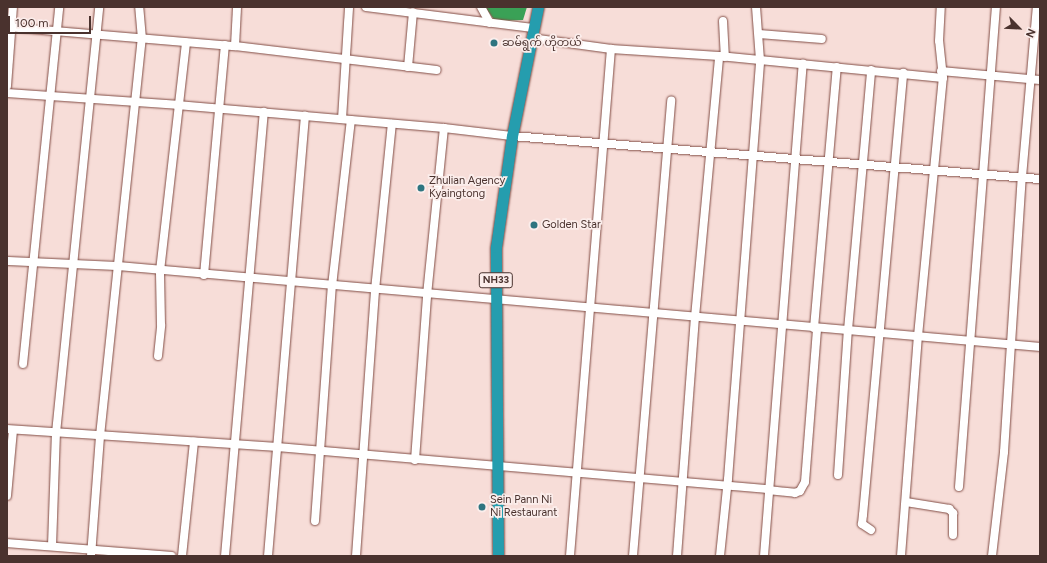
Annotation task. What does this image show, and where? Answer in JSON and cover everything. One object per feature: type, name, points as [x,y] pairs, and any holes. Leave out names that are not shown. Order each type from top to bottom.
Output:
[{"type":"highway","name":"NH33","points":[[498,556],[496,465],[496,247],[512,136],[538,7]]},
{"type":"street","points":[[7,86],[10,27],[13,7]]},
{"type":"street","points":[[23,364],[49,96],[58,32],[59,7]]},
{"type":"street","points":[[52,546],[56,433],[92,99],[99,7]]},
{"type":"street","points":[[91,553],[100,436],[134,103],[142,39],[139,7]]},
{"type":"street","points":[[235,46],[237,7]]},
{"type":"street","points":[[342,120],[344,59],[349,7]]},
{"type":"street","points":[[366,7],[394,9],[490,23],[612,49],[722,56],[903,73],[921,77],[942,75],[1040,80]]},
{"type":"street","points":[[481,7],[490,23]]},
{"type":"street","points":[[720,556],[727,486],[760,60],[756,7]]},
{"type":"street","points":[[901,556],[918,336],[935,171],[942,75],[941,7]]},
{"type":"street","points":[[959,487],[972,339],[982,174],[996,7]]},
{"type":"street","points":[[992,556],[1004,452],[1022,177],[1038,7]]},
{"type":"street","points":[[408,67],[413,12]]},
{"type":"street","points":[[677,556],[695,318],[710,152],[722,56],[723,21]]},
{"type":"street","points":[[10,27],[235,46],[437,70]]},
{"type":"street","points":[[759,34],[822,39]]},
{"type":"street","points":[[158,356],[161,325],[160,271],[177,105],[186,42]]},
{"type":"street","points":[[204,275],[221,109],[225,46]]},
{"type":"street","points":[[570,556],[612,49]]},
{"type":"street","points":[[764,556],[768,490],[803,64]]},
{"type":"street","points":[[7,496],[10,430],[277,447],[363,456],[496,465],[682,481],[795,493],[800,491],[805,482],[815,328],[837,67]]},
{"type":"street","points":[[838,475],[848,330],[871,70]]},
{"type":"street","points":[[870,530],[862,524],[871,447],[878,333],[903,73]]},
{"type":"street","points":[[7,93],[264,112],[604,144],[1040,178]]},
{"type":"street","points":[[633,556],[665,149],[671,101]]},
{"type":"street","points":[[224,556],[247,279],[264,112]]},
{"type":"street","points":[[268,556],[305,116]]},
{"type":"street","points":[[315,522],[332,286],[351,120]]},
{"type":"street","points":[[356,556],[375,290],[392,124]]},
{"type":"street","points":[[415,460],[427,295],[444,128]]},
{"type":"street","points":[[7,261],[118,266],[290,283],[695,318],[972,339],[1040,347]]},
{"type":"street","points":[[182,556],[194,442]]},
{"type":"street","points":[[906,502],[949,509],[953,513],[953,535]]},
{"type":"street","points":[[7,543],[52,546],[91,553],[171,556]]},
{"type":"shaded area","points":[[485,7],[527,7],[523,20],[495,21]]},
{"type":"place","name":"ဆမ်ရွက် ဟိုတယ်","points":[[494,43]]},
{"type":"place","name":"Zhulian Agency Kyaingtong","points":[[421,188]]},
{"type":"place","name":"Golden Star","points":[[534,225]]},
{"type":"place","name":"Sein Pann Ni Ni Restaurant","points":[[482,507]]}]
